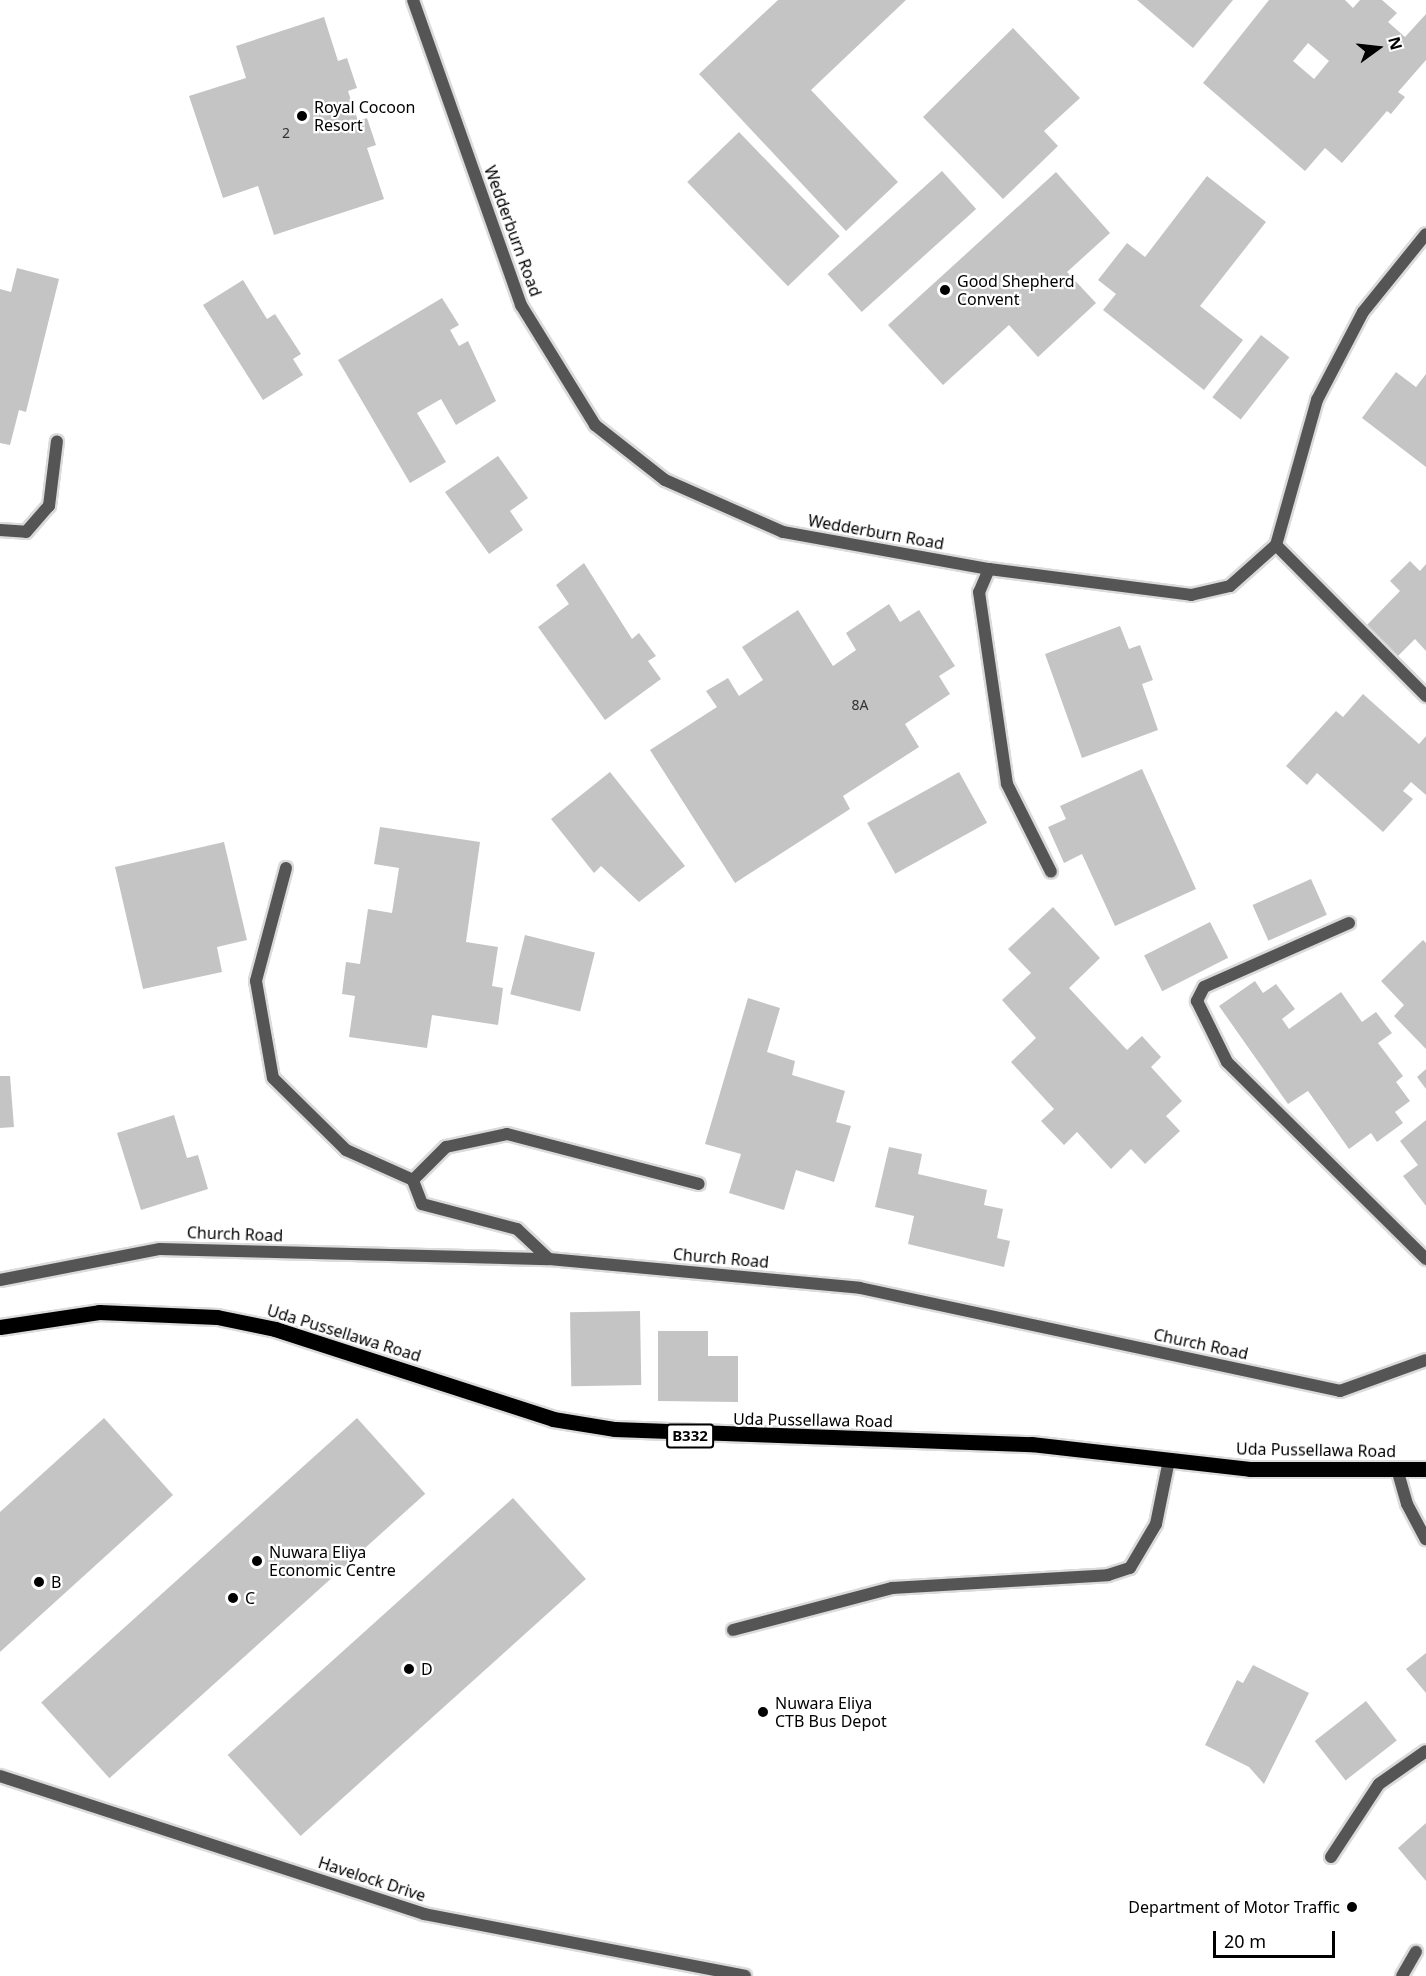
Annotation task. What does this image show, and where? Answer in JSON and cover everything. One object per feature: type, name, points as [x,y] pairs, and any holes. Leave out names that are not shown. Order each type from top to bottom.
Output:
[{"type":"main road","name":"Uda Pussellawa Road","points":[[0,1327],[99,1312],[217,1317],[318,1342],[554,1419],[615,1429],[1031,1444],[1250,1469],[1426,1469]]},
{"type":"street","name":"Wedderburn Road","points":[[413,0],[521,305],[595,425],[665,480],[783,531],[989,569],[1191,595],[1230,586],[1276,545]]},
{"type":"street","points":[[1426,234],[1363,312],[1317,400],[1276,545],[1426,696]]},
{"type":"street","points":[[0,530],[26,532],[49,506],[57,441]]},
{"type":"street","points":[[989,569],[979,592],[1006,784],[1052,872]]},
{"type":"street","points":[[286,868],[256,981],[273,1078],[346,1150],[413,1180],[422,1204],[517,1229],[549,1259]]},
{"type":"street","points":[[1349,923],[1204,987],[1197,1001],[1227,1062],[1426,1259]]},
{"type":"street","points":[[413,1180],[446,1147],[507,1134],[699,1185]]},
{"type":"street","name":"Church Road","points":[[0,1280],[160,1249],[549,1259],[860,1288],[1340,1391],[1426,1360]]},
{"type":"street","points":[[733,1630],[892,1588],[1108,1575],[1130,1568],[1156,1524],[1169,1460]]},
{"type":"street","points":[[1397,1469],[1407,1504],[1426,1539]]},
{"type":"street","points":[[1331,1857],[1379,1784],[1426,1751]]},
{"type":"street","name":"Havelock Drive","points":[[0,1776],[424,1914],[745,1976]]},
{"type":"street","points":[[1402,1976],[1416,1952]]},
{"type":"building","points":[[778,0],[906,0],[811,90],[898,182],[846,231],[699,74]]},
{"type":"building","points":[[1137,0],[1233,0],[1193,48]]},
{"type":"building","points":[[1269,0],[1345,0],[1353,8],[1360,0],[1382,0],[1397,13],[1388,22],[1405,37],[1426,14],[1426,60],[1398,92],[1405,97],[1391,114],[1387,111],[1342,163],[1325,148],[1305,171],[1203,83]],"holes":[[[1308,43],[1329,61],[1314,79],[1293,61]]]},
{"type":"building","points":[[324,17],[338,61],[347,58],[357,88],[348,91],[358,121],[367,118],[376,145],[367,148],[384,199],[274,235],[258,186],[223,198],[189,96],[246,78],[236,46]]},
{"type":"building","points":[[1013,28],[1080,98],[1044,131],[1058,146],[1003,199],[923,117]]},
{"type":"building","points":[[739,132],[840,236],[788,286],[687,182]]},
{"type":"building","points":[[942,171],[976,209],[862,312],[828,274]]},
{"type":"building","points":[[1056,172],[1110,233],[1067,272],[1096,303],[1038,357],[1009,325],[943,385],[888,325]]},
{"type":"building","points":[[1207,176],[1266,222],[1200,306],[1243,340],[1204,390],[1103,310],[1116,294],[1098,280],[1127,243],[1145,257]]},
{"type":"building","points":[[17,268],[59,279],[26,412],[19,410],[10,445],[0,443],[0,289],[11,292]]},
{"type":"building","points":[[243,280],[267,319],[275,314],[301,354],[293,359],[303,375],[263,400],[203,305]]},
{"type":"building","points":[[442,298],[459,325],[450,330],[459,346],[468,341],[496,401],[456,425],[441,399],[417,413],[446,462],[410,483],[338,360]]},
{"type":"building","points":[[1261,335],[1289,357],[1241,419],[1212,397]]},
{"type":"building","points":[[1396,372],[1416,387],[1426,374],[1426,467],[1362,418]]},
{"type":"building","points":[[498,456],[528,498],[510,511],[523,530],[489,554],[445,492]]},
{"type":"building","points":[[1410,561],[1420,571],[1426,564],[1426,651],[1415,639],[1397,657],[1366,626],[1400,591],[1390,581]]},
{"type":"building","points":[[584,563],[632,639],[639,633],[656,656],[648,661],[661,679],[605,720],[538,627],[569,604],[556,585]]},
{"type":"building","points":[[889,604],[900,622],[919,610],[955,666],[939,676],[950,694],[905,724],[919,747],[843,796],[850,809],[735,883],[650,750],[717,707],[706,691],[728,678],[739,696],[763,680],[742,647],[798,610],[833,666],[856,650],[846,633]]},
{"type":"building","points":[[1120,626],[1129,649],[1140,645],[1153,680],[1142,684],[1158,730],[1082,758],[1045,654]]},
{"type":"building","points":[[1363,694],[1419,744],[1426,736],[1426,795],[1411,782],[1403,791],[1413,799],[1383,832],[1317,773],[1307,785],[1286,766],[1336,711],[1343,717]]},
{"type":"building","points":[[1142,769],[1196,889],[1115,926],[1082,854],[1064,863],[1048,827],[1066,819],[1060,806]]},
{"type":"building","points":[[610,772],[685,866],[639,902],[601,866],[594,873],[551,819]]},
{"type":"building","points":[[959,772],[987,823],[895,874],[867,823]]},
{"type":"building","points":[[380,827],[480,842],[466,942],[498,947],[492,986],[503,988],[498,1025],[432,1015],[427,1048],[349,1037],[355,996],[342,994],[346,962],[360,964],[368,909],[392,913],[399,868],[374,864]]},
{"type":"building","points":[[224,842],[247,940],[217,947],[222,972],[143,989],[115,867]]},
{"type":"building","points":[[1311,879],[1327,915],[1268,941],[1253,905]]},
{"type":"building","points":[[1053,907],[1100,958],[1069,988],[1127,1050],[1142,1036],[1161,1057],[1151,1067],[1182,1101],[1166,1116],[1180,1131],[1145,1164],[1131,1149],[1111,1169],[1077,1132],[1064,1145],[1041,1121],[1054,1109],[1011,1062],[1036,1038],[1002,1000],[1031,973],[1008,949]]},
{"type":"building","points":[[1210,922],[1228,958],[1162,991],[1144,956]]},
{"type":"building","points":[[525,935],[595,952],[580,1012],[510,994]]},
{"type":"building","points":[[1423,940],[1426,943],[1426,1049],[1394,1016],[1404,1005],[1381,981]]},
{"type":"building","points":[[1255,981],[1263,993],[1276,984],[1295,1009],[1282,1019],[1289,1029],[1341,992],[1362,1022],[1376,1012],[1392,1033],[1378,1043],[1403,1076],[1396,1082],[1410,1101],[1395,1112],[1403,1123],[1377,1142],[1371,1133],[1349,1149],[1308,1091],[1288,1104],[1219,1006]]},
{"type":"building","points":[[748,998],[780,1008],[767,1052],[795,1061],[792,1075],[845,1091],[836,1122],[851,1126],[834,1182],[796,1170],[784,1210],[729,1193],[741,1154],[705,1144]]},
{"type":"building","points":[[1426,1069],[1426,1089],[1417,1077]]},
{"type":"building","points":[[0,1076],[10,1076],[14,1127],[0,1128]]},
{"type":"building","points":[[174,1115],[187,1158],[198,1155],[208,1189],[141,1210],[117,1133]]},
{"type":"building","points":[[1426,1120],[1426,1206],[1403,1176],[1418,1165],[1400,1141]]},
{"type":"building","points":[[889,1147],[922,1154],[918,1174],[987,1190],[984,1205],[1003,1209],[997,1238],[1010,1241],[1004,1267],[908,1244],[914,1216],[875,1207]]},
{"type":"building","points":[[640,1311],[641,1385],[571,1386],[570,1312]]},
{"type":"building","points":[[658,1331],[708,1331],[708,1356],[738,1356],[738,1402],[658,1401]]},
{"type":"building","name":"B","points":[[104,1418],[173,1495],[0,1652],[0,1512]]},
{"type":"building","name":"C","points":[[357,1418],[425,1494],[109,1778],[41,1702]]},
{"type":"building","name":"D","points":[[513,1498],[586,1579],[301,1836],[228,1755]]},
{"type":"building","points":[[1426,1653],[1426,1693],[1406,1669]]},
{"type":"building","points":[[1253,1665],[1309,1693],[1264,1784],[1249,1767],[1205,1745],[1237,1680],[1243,1683]]},
{"type":"building","points":[[1366,1701],[1397,1740],[1346,1780],[1315,1741]]},
{"type":"building","points":[[1426,1823],[1426,1881],[1398,1848]]},
{"type":"place","name":"Royal Cocoon Resort","points":[[302,116]]},
{"type":"place","name":"Good Shepherd Convent","points":[[945,290]]},
{"type":"place","name":"Nuwara Eliya Economic Centre","points":[[257,1561]]},
{"type":"place","name":"B","points":[[39,1582]]},
{"type":"place","name":"C","points":[[233,1598]]},
{"type":"place","name":"D","points":[[409,1669]]},
{"type":"place","name":"Nuwara Eliya CTB Bus Depot","points":[[763,1712]]},
{"type":"place","name":"Department of Motor Traffic","points":[[1352,1907]]}]
